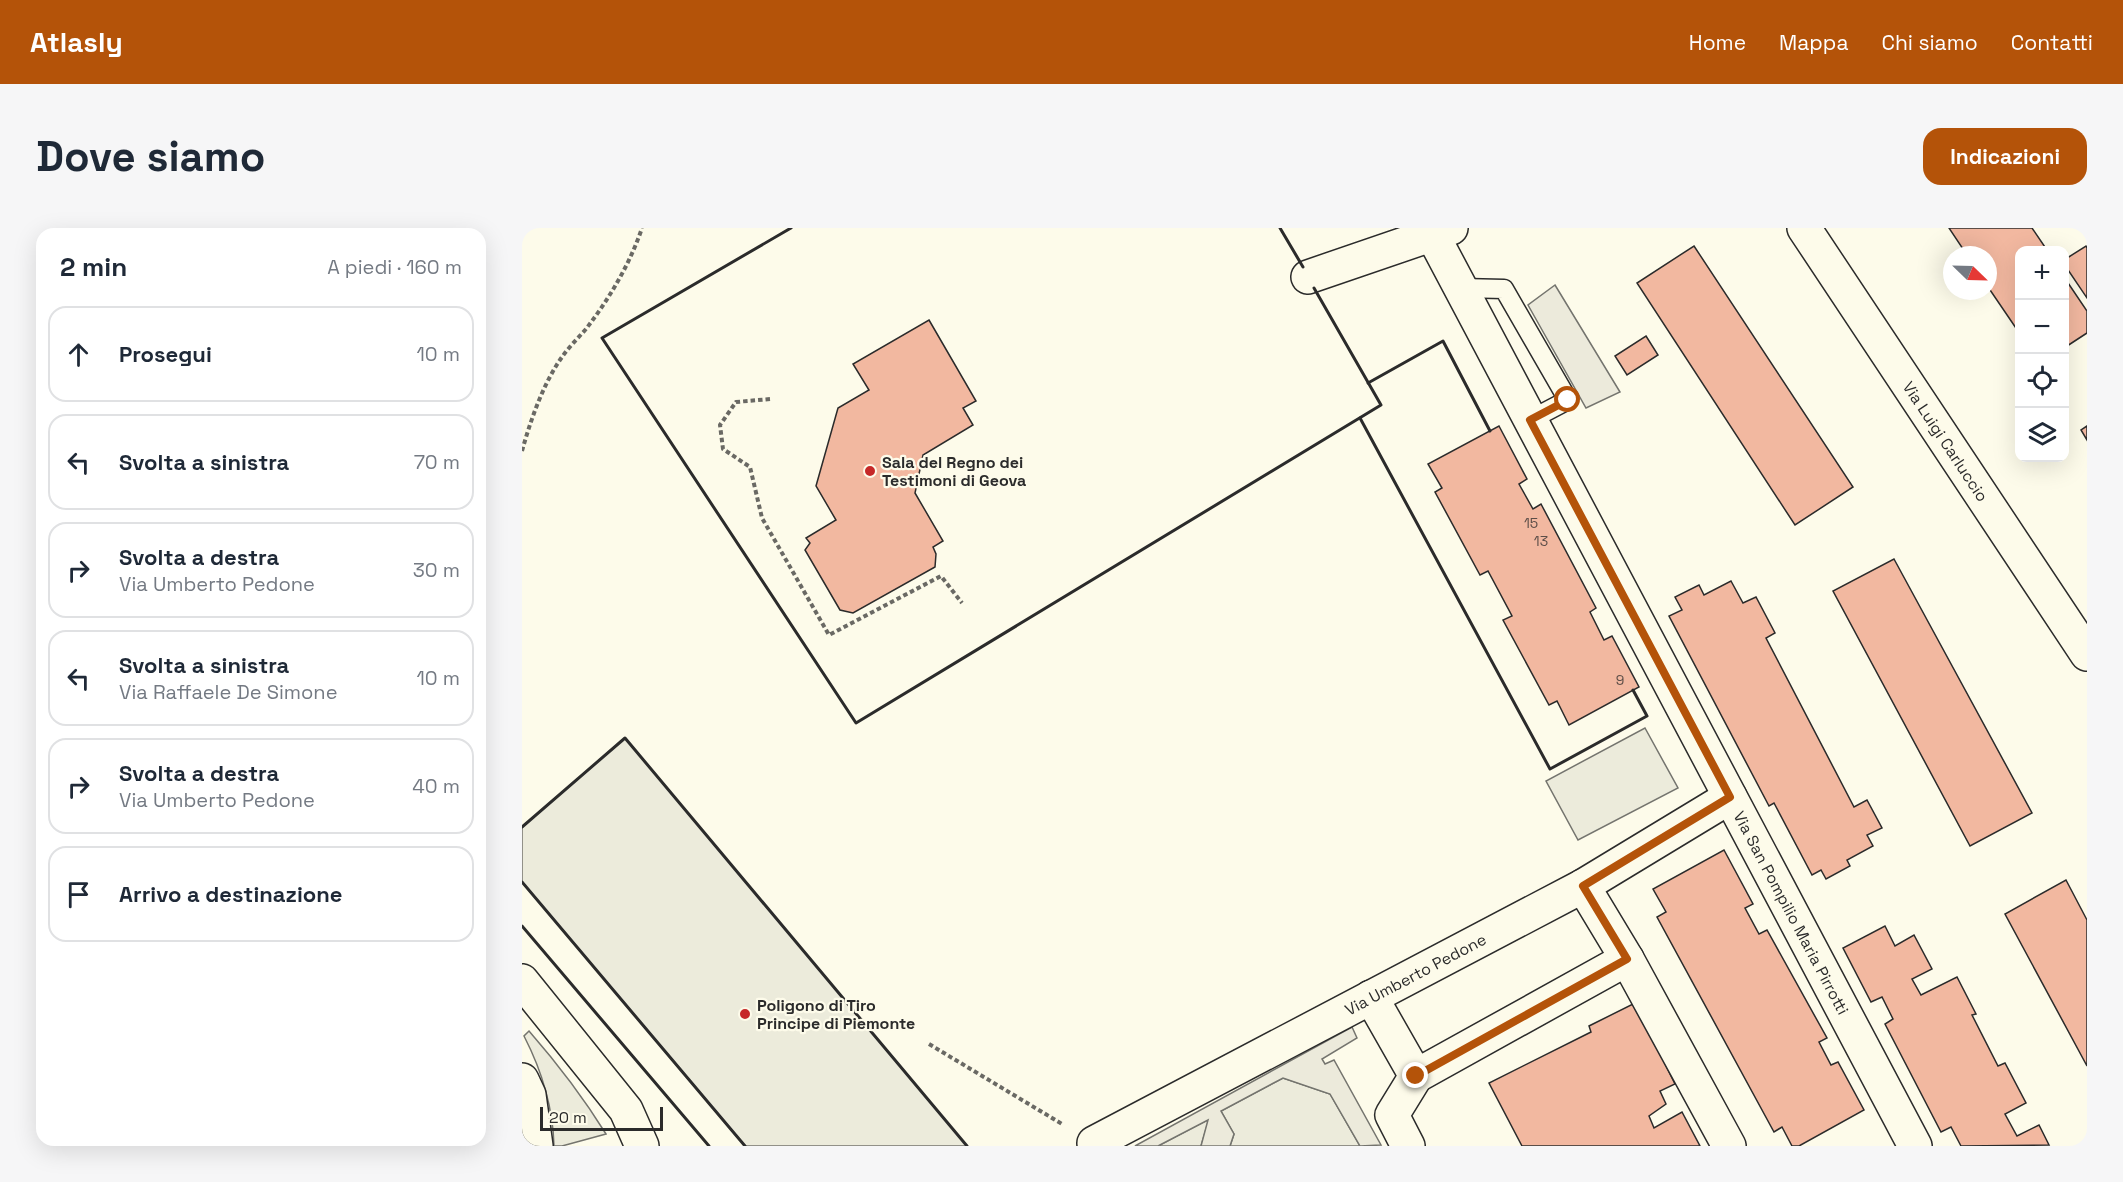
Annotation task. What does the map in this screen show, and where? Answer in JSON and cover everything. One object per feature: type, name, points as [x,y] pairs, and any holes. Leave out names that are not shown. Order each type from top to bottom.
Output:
[{"type":"street","name":"Via Luigi Carluccio","points":[[1804,228],[2087,654]]},
{"type":"street","points":[[1308,278],[1442,231]]},
{"type":"street","name":"Via San Pompilio Maria Pirrotti","points":[[1442,231],[1461,288],[1915,1146]]},
{"type":"street","name":"Via Umberto Pedone","points":[[1094,1143],[1583,886],[1730,797]]},
{"type":"street","points":[[1583,886],[1627,959],[1730,1146]]},
{"type":"street","points":[[1408,1146],[1392,1115],[1416,1076],[1627,959]]},
{"type":"street","points":[[522,981],[626,1110],[642,1146]]},
{"type":"street","points":[[1371,998],[1416,1076]]},
{"type":"street","points":[[522,1080],[529,1095],[536,1146]]},
{"type":"path","points":[[522,451],[532,414],[561,359],[616,285],[642,228]]},
{"type":"path","points":[[770,399],[736,402],[720,425],[723,449],[750,467],[762,518],[829,635],[941,576],[962,603]]},
{"type":"path","points":[[930,1044],[1094,1143]]},
{"type":"shaded area","points":[[1555,285],[1620,392],[1586,408],[1528,305]]},
{"type":"shaded area","points":[[1645,728],[1678,788],[1578,840],[1546,781]]},
{"type":"shaded area","name":"Poligono di Tiro Principe di Piemonte","points":[[625,738],[967,1146],[745,1146],[522,882],[522,827]]},
{"type":"shaded area","points":[[1352,1027],[1357,1038],[1322,1059],[1325,1064],[1334,1060],[1381,1145],[1360,1146],[1330,1094],[1283,1078],[1221,1111],[1234,1134],[1230,1146],[1201,1146],[1208,1120],[1158,1146],[1135,1146]]},
{"type":"shaded area","points":[[529,1031],[550,1055],[606,1134],[554,1146],[545,1089],[524,1036]]},
{"type":"shaded area","points":[[1283,1078],[1330,1094],[1360,1146],[1230,1146],[1234,1134],[1221,1111]]},
{"type":"shaded area","points":[[1209,1119],[1201,1146],[1158,1146]]},
{"type":"building","points":[[1949,228],[2032,228],[2044,246],[2015,246],[2015,327],[1997,300],[1997,246],[1961,246]]},
{"type":"building","points":[[1694,246],[1853,487],[1795,525],[1637,283]]},
{"type":"building","points":[[2086,246],[2087,298],[2069,271],[2069,257]]},
{"type":"building","points":[[2069,284],[2087,311],[2087,333],[2069,345]]},
{"type":"building","name":"Sala del Regno dei Testimoni di Geova","points":[[929,320],[976,401],[963,408],[973,425],[923,455],[915,493],[943,541],[933,547],[936,554],[935,567],[853,613],[840,610],[805,550],[810,543],[806,538],[836,520],[816,486],[838,408],[869,390],[853,364]]},
{"type":"building","points":[[1646,336],[1658,355],[1627,375],[1615,356]]},
{"type":"building","points":[[1499,426],[1527,479],[1519,484],[1533,509],[1541,504],[1596,608],[1590,612],[1604,640],[1612,636],[1639,687],[1569,725],[1557,701],[1549,705],[1503,620],[1512,616],[1488,571],[1480,575],[1435,492],[1442,488],[1428,464]]},
{"type":"building","points":[[2087,426],[2087,440],[2081,430]]},
{"type":"building","points":[[1894,559],[2032,813],[1970,846],[1833,591]]},
{"type":"building","points":[[1731,581],[1743,603],[1756,597],[1775,633],[1766,638],[1854,807],[1867,800],[1882,828],[1867,835],[1873,846],[1847,860],[1850,866],[1826,879],[1821,870],[1812,875],[1774,803],[1769,806],[1669,616],[1682,610],[1675,597],[1699,585],[1704,595]]},
{"type":"building","points":[[1724,850],[1753,904],[1745,908],[1759,934],[1767,930],[1827,1038],[1819,1042],[1831,1065],[1838,1062],[1864,1110],[1799,1146],[1792,1146],[1782,1127],[1774,1132],[1657,917],[1666,912],[1653,889]]},
{"type":"building","points":[[2066,880],[2087,920],[2087,1066],[2005,914]]},
{"type":"building","points":[[1885,926],[1895,946],[1914,935],[1932,969],[1912,979],[1921,995],[1957,977],[1976,1014],[1972,1015],[1998,1066],[2005,1063],[2026,1103],[2005,1114],[2017,1136],[2039,1125],[2049,1145],[1961,1146],[1951,1127],[1941,1132],[1885,1024],[1893,1019],[1882,997],[1871,1002],[1843,948]]},
{"type":"building","points":[[1635,1003],[1675,1084],[1660,1091],[1666,1104],[1649,1116],[1654,1128],[1682,1112],[1700,1146],[1522,1146],[1489,1083],[1591,1032],[1589,1026]]},
{"type":"wall","points":[[791,228],[602,338],[856,723],[1381,405],[1314,288]]},
{"type":"wall","points":[[1280,228],[1303,267]]},
{"type":"wall","points":[[1368,383],[1443,341],[1490,431]]},
{"type":"wall","points":[[1360,418],[1550,769],[1647,716],[1633,690]]},
{"type":"wall","points":[[522,827],[625,738],[967,1146]]},
{"type":"wall","points":[[522,882],[745,1146]]},
{"type":"wall","points":[[522,926],[709,1146]]},
{"type":"place","name":"Sala del Regno dei Testimoni di Geova","points":[[870,471]]},
{"type":"place","name":"Poligono di Tiro Principe di Piemonte","points":[[745,1014]]},
{"type":"route","points":[[1416,1076],[1627,959],[1583,886],[1730,797],[1530,420],[1568,400]]}]
